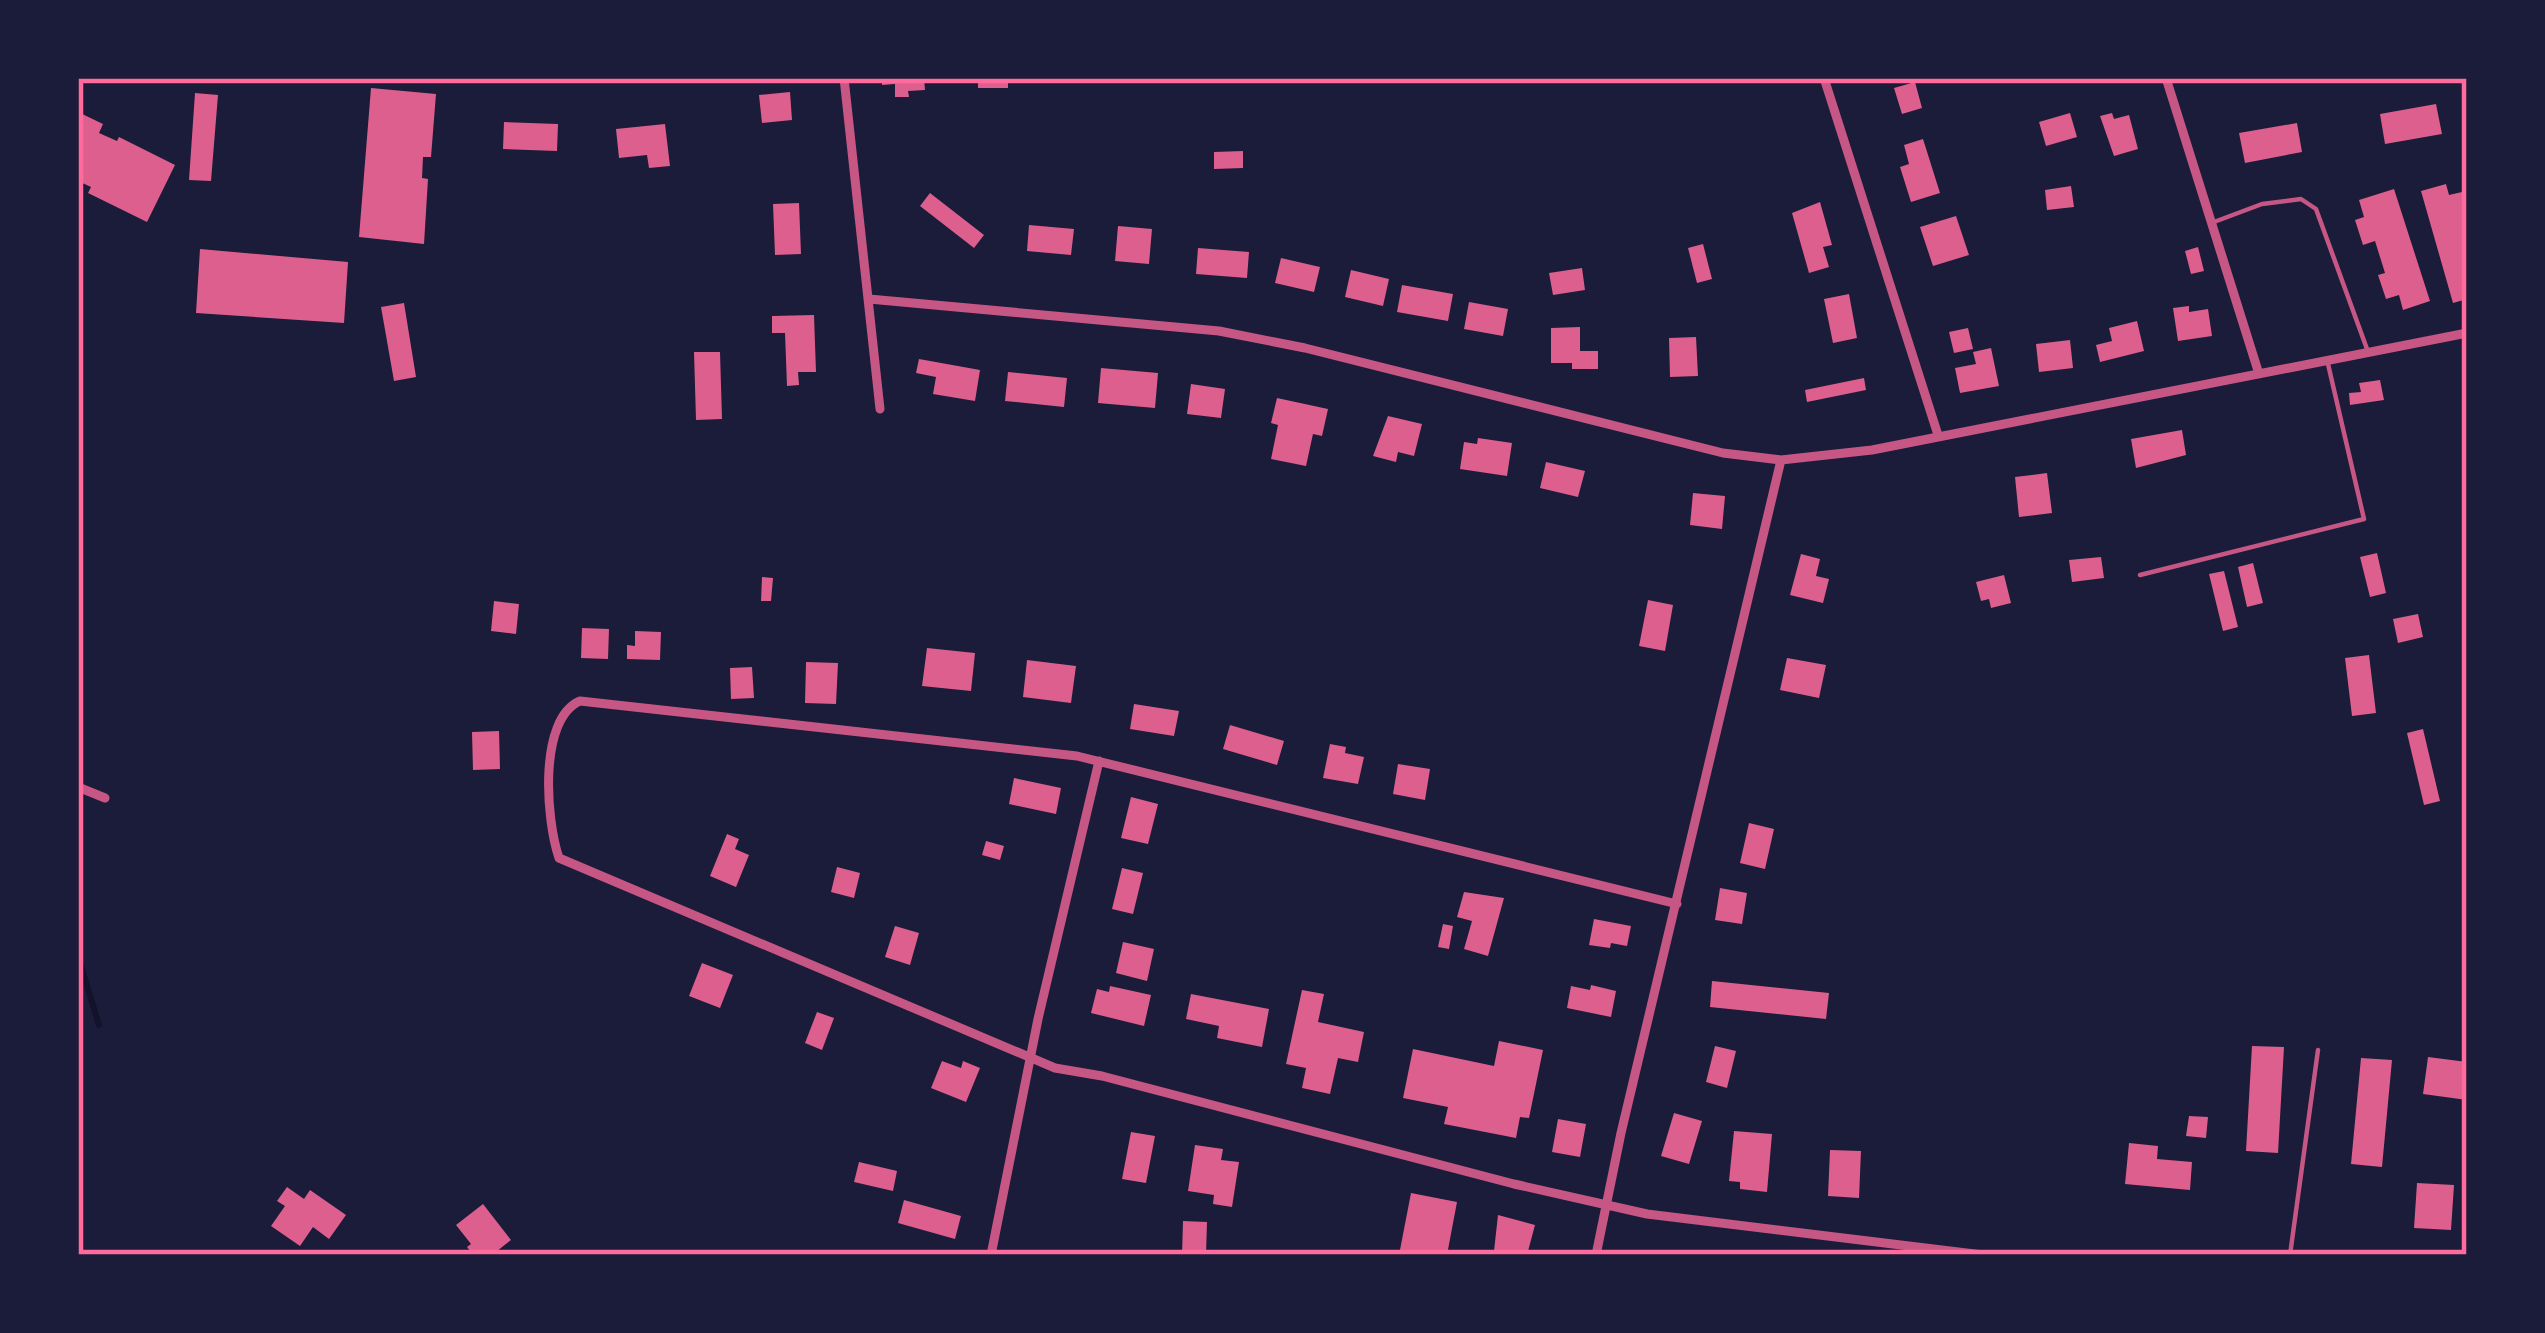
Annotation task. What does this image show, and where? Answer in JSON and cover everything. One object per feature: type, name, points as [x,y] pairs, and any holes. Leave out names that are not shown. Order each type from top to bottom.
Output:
[{"type":"street","points":[[844,78],[880,410]]},
{"type":"street","points":[[1824,78],[1938,435]]},
{"type":"street","points":[[2166,78],[2259,374]]},
{"type":"street","points":[[868,299],[1219,331],[1305,348],[1723,453],[1781,460],[1872,450],[2467,333]]},
{"type":"street","points":[[1596,1255],[1781,460]]},
{"type":"street","points":[[1677,904],[1099,761],[580,701],[567,706],[555,725],[549,813],[559,858],[1030,1060],[1647,1214],[1983,1255]]},
{"type":"street","points":[[991,1255],[1099,761]]},
{"type":"street","points":[[78,788],[105,798]]},
{"type":"lane","points":[[2214,222],[2262,204],[2301,199],[2316,209],[2368,352]]},
{"type":"lane","points":[[2140,575],[2364,519],[2327,361]]},
{"type":"lane","points":[[2290,1255],[2318,1050]]},
{"type":"building","points":[[882,78],[924,78],[925,90],[895,97],[895,84],[882,85]]},
{"type":"building","points":[[978,78],[1008,78],[1008,88],[978,88]]},
{"type":"building","points":[[1915,82],[1922,108],[1902,114],[1894,88]]},
{"type":"building","points":[[371,88],[436,94],[431,157],[423,157],[422,178],[428,179],[424,244],[359,237]]},
{"type":"building","points":[[790,92],[792,120],[762,123],[759,95]]},
{"type":"building","points":[[195,93],[218,95],[211,181],[189,180]]},
{"type":"building","points":[[2436,104],[2442,134],[2385,144],[2380,114]]},
{"type":"building","points":[[78,112],[103,124],[99,133],[117,141],[119,137],[175,165],[147,222],[88,193],[91,187],[78,181]]},
{"type":"building","points":[[2070,113],[2077,137],[2046,146],[2039,122]]},
{"type":"building","points":[[2112,113],[2114,119],[2129,115],[2138,149],[2114,156],[2100,116]]},
{"type":"building","points":[[504,122],[558,124],[557,151],[503,149]]},
{"type":"building","points":[[2297,123],[2302,152],[2245,163],[2239,133]]},
{"type":"building","points":[[665,124],[670,166],[649,168],[647,155],[619,158],[616,129]]},
{"type":"building","points":[[1923,139],[1940,193],[1911,202],[1900,167],[1909,164],[1904,145]]},
{"type":"building","points":[[1243,151],[1243,168],[1214,169],[1214,152]]},
{"type":"building","points":[[2446,184],[2449,195],[2462,192],[2467,208],[2467,218],[2462,220],[2467,238],[2467,299],[2453,303],[2421,191]]},
{"type":"building","points":[[2071,186],[2074,207],[2047,210],[2045,190]]},
{"type":"building","points":[[2394,189],[2430,301],[2403,310],[2399,295],[2386,299],[2378,275],[2385,273],[2375,241],[2363,245],[2355,220],[2364,217],[2359,200]]},
{"type":"building","points":[[930,193],[984,235],[974,248],[920,206]]},
{"type":"building","points":[[1820,202],[1832,245],[1823,247],[1829,267],[1809,273],[1792,213]]},
{"type":"building","points":[[799,203],[801,254],[775,255],[773,204]]},
{"type":"building","points":[[1956,216],[1969,255],[1933,266],[1920,227]]},
{"type":"building","points":[[1029,225],[1074,229],[1071,255],[1027,251]]},
{"type":"building","points":[[1118,226],[1152,229],[1149,264],[1115,261]]},
{"type":"building","points":[[1703,244],[1712,279],[1697,283],[1688,248]]},
{"type":"building","points":[[2198,247],[2204,271],[2191,274],[2185,251]]},
{"type":"building","points":[[1198,248],[1249,252],[1247,278],[1196,274]]},
{"type":"building","points":[[200,249],[348,262],[344,323],[196,313]]},
{"type":"building","points":[[1281,258],[1320,267],[1314,292],[1275,283]]},
{"type":"building","points":[[1582,268],[1585,290],[1553,295],[1549,273]]},
{"type":"building","points":[[1351,270],[1389,279],[1383,306],[1345,297]]},
{"type":"building","points":[[1402,285],[1453,294],[1448,321],[1397,312]]},
{"type":"building","points":[[1849,294],[1857,338],[1833,343],[1824,299]]},
{"type":"building","points":[[1469,302],[1508,309],[1503,336],[1464,329]]},
{"type":"building","points":[[404,303],[416,377],[394,381],[381,307]]},
{"type":"building","points":[[2189,306],[2189,312],[2208,309],[2212,336],[2178,341],[2173,308]]},
{"type":"building","points":[[814,315],[816,372],[798,372],[799,385],[787,386],[785,333],[772,333],[772,316]]},
{"type":"building","points":[[2137,321],[2144,351],[2100,362],[2096,345],[2112,341],[2109,328]]},
{"type":"building","points":[[1580,327],[1580,351],[1598,351],[1598,369],[1551,363],[1551,328]]},
{"type":"building","points":[[1968,328],[1973,349],[1954,353],[1949,332]]},
{"type":"building","points":[[1696,337],[1698,376],[1670,377],[1669,338]]},
{"type":"building","points":[[2070,340],[2073,368],[2039,372],[2036,344]]},
{"type":"building","points":[[1991,348],[1999,386],[1960,393],[1955,368],[1976,364],[1973,352]]},
{"type":"building","points":[[694,352],[720,352],[722,419],[696,420]]},
{"type":"building","points":[[919,359],[980,370],[975,401],[933,394],[936,377],[916,373]]},
{"type":"building","points":[[1101,368],[1158,373],[1155,408],[1098,403]]},
{"type":"building","points":[[1008,372],[1067,378],[1064,407],[1005,401]]},
{"type":"building","points":[[1864,378],[1866,390],[1807,402],[1805,390]]},
{"type":"building","points":[[2380,380],[2384,400],[2350,405],[2349,393],[2361,392],[2359,383]]},
{"type":"building","points":[[1191,384],[1225,389],[1221,418],[1187,414]]},
{"type":"building","points":[[1277,398],[1328,409],[1322,436],[1313,434],[1306,466],[1271,459],[1278,425],[1271,423]]},
{"type":"building","points":[[1388,416],[1422,424],[1414,456],[1398,452],[1396,462],[1373,456]]},
{"type":"building","points":[[2182,430],[2186,455],[2136,468],[2131,439]]},
{"type":"building","points":[[1478,438],[1512,443],[1507,476],[1460,469],[1464,442],[1477,444]]},
{"type":"building","points":[[1546,462],[1585,471],[1578,497],[1540,488]]},
{"type":"building","points":[[2047,473],[2052,513],[2019,517],[2015,477]]},
{"type":"building","points":[[1693,493],[1725,496],[1722,529],[1690,525]]},
{"type":"building","points":[[2377,553],[2386,593],[2370,597],[2360,557]]},
{"type":"building","points":[[1801,554],[1820,559],[1816,576],[1829,579],[1823,603],[1790,595]]},
{"type":"building","points":[[2101,557],[2104,578],[2072,582],[2069,560]]},
{"type":"building","points":[[2253,563],[2263,603],[2247,607],[2238,567]]},
{"type":"building","points":[[2224,571],[2238,627],[2223,631],[2209,574]]},
{"type":"building","points":[[2004,575],[2011,603],[1991,608],[1989,599],[1981,601],[1976,582]]},
{"type":"building","points":[[762,577],[773,578],[771,601],[761,601]]},
{"type":"building","points":[[1648,600],[1673,605],[1665,651],[1639,646]]},
{"type":"building","points":[[494,601],[519,604],[516,634],[491,631]]},
{"type":"building","points":[[2418,614],[2423,637],[2398,643],[2393,619]]},
{"type":"building","points":[[582,628],[609,629],[608,659],[581,658]]},
{"type":"building","points":[[635,631],[661,632],[660,660],[627,659],[627,645],[635,646]]},
{"type":"building","points":[[927,648],[975,653],[971,691],[922,686]]},
{"type":"building","points":[[2369,655],[2376,713],[2352,716],[2345,658]]},
{"type":"building","points":[[1787,658],[1826,665],[1819,698],[1780,690]]},
{"type":"building","points":[[1027,660],[1076,666],[1071,703],[1023,697]]},
{"type":"building","points":[[806,662],[838,663],[836,704],[805,703]]},
{"type":"building","points":[[752,667],[754,698],[731,699],[730,668]]},
{"type":"building","points":[[1134,704],[1179,711],[1174,736],[1130,729]]},
{"type":"building","points":[[1230,725],[1284,741],[1277,765],[1223,749]]},
{"type":"building","points":[[2423,729],[2440,801],[2424,805],[2407,733]]},
{"type":"building","points":[[499,731],[500,769],[473,770],[472,732]]},
{"type":"building","points":[[1330,744],[1364,757],[1358,784],[1323,778]]},
{"type":"building","points":[[1398,764],[1430,769],[1425,800],[1393,794]]},
{"type":"building","points":[[1014,778],[1061,788],[1056,814],[1009,804]]},
{"type":"building","points":[[1131,797],[1158,804],[1148,844],[1121,838]]},
{"type":"building","points":[[1749,823],[1774,829],[1765,869],[1740,863]]},
{"type":"building","points":[[727,834],[739,839],[735,849],[749,855],[736,887],[710,876]]},
{"type":"building","points":[[986,841],[1004,846],[1000,860],[982,855]]},
{"type":"building","points":[[837,867],[860,873],[854,898],[831,892]]},
{"type":"building","points":[[1122,868],[1143,873],[1133,914],[1112,909]]},
{"type":"building","points":[[1720,888],[1747,893],[1742,924],[1715,920]]},
{"type":"building","points":[[1464,892],[1504,898],[1488,956],[1464,949],[1472,921],[1457,917]]},
{"type":"building","points":[[1594,919],[1631,926],[1627,946],[1589,945]]},
{"type":"building","points":[[1443,924],[1453,926],[1449,949],[1438,947]]},
{"type":"building","points":[[895,926],[919,933],[910,965],[885,957]]},
{"type":"building","points":[[1123,942],[1154,949],[1147,981],[1116,973]]},
{"type":"building","points":[[702,963],[733,975],[720,1008],[689,996]]},
{"type":"building","points":[[1712,981],[1829,993],[1826,1019],[1710,1007]]},
{"type":"building","points":[[1591,985],[1616,991],[1611,1017],[1567,1008],[1571,986],[1590,990]]},
{"type":"building","points":[[1110,986],[1151,995],[1144,1026],[1091,1013],[1097,989],[1109,992]]},
{"type":"building","points":[[1302,990],[1324,994],[1318,1022],[1364,1032],[1358,1062],[1338,1058],[1330,1094],[1302,1088],[1306,1068],[1286,1064]]},
{"type":"building","points":[[1191,994],[1269,1009],[1262,1047],[1217,1038],[1219,1026],[1186,1019]]},
{"type":"building","points":[[817,1012],[834,1018],[822,1050],[805,1043]]},
{"type":"building","points":[[1499,1041],[1543,1050],[1529,1118],[1520,1117],[1516,1138],[1444,1124],[1448,1107],[1403,1098],[1413,1049],[1494,1066]]},
{"type":"building","points":[[1715,1046],[1736,1051],[1727,1088],[1706,1082]]},
{"type":"building","points":[[2252,1046],[2284,1047],[2278,1153],[2246,1151]]},
{"type":"building","points":[[2428,1057],[2467,1062],[2467,1100],[2423,1094]]},
{"type":"building","points":[[2361,1058],[2392,1060],[2382,1167],[2351,1164]]},
{"type":"building","points":[[942,1061],[961,1068],[963,1061],[980,1068],[966,1102],[931,1088]]},
{"type":"building","points":[[1674,1113],[1702,1121],[1689,1164],[1661,1156]]},
{"type":"building","points":[[2189,1116],[2208,1117],[2206,1138],[2186,1136]]},
{"type":"building","points":[[1558,1119],[1586,1124],[1580,1157],[1552,1152]]},
{"type":"building","points":[[1734,1131],[1772,1134],[1767,1192],[1740,1189],[1740,1182],[1729,1181]]},
{"type":"building","points":[[1131,1132],[1155,1136],[1146,1183],[1122,1179]]},
{"type":"building","points":[[2129,1143],[2158,1146],[2157,1159],[2192,1162],[2190,1190],[2125,1184]]},
{"type":"building","points":[[1195,1145],[1223,1149],[1221,1160],[1239,1162],[1232,1207],[1213,1204],[1214,1195],[1188,1191]]},
{"type":"building","points":[[1830,1150],[1861,1151],[1859,1198],[1828,1196]]},
{"type":"building","points":[[859,1162],[897,1171],[893,1191],[854,1182]]},
{"type":"building","points":[[2417,1183],[2454,1185],[2451,1230],[2414,1228]]},
{"type":"building","points":[[287,1187],[304,1199],[310,1190],[346,1215],[329,1239],[313,1227],[300,1246],[271,1226],[285,1206],[277,1201]]},
{"type":"building","points":[[1411,1193],[1457,1202],[1447,1255],[1399,1255]]},
{"type":"building","points":[[904,1200],[961,1216],[955,1239],[898,1223]]},
{"type":"building","points":[[483,1204],[511,1240],[492,1255],[473,1255],[467,1247],[471,1244],[456,1225]]},
{"type":"building","points":[[1498,1215],[1535,1225],[1527,1255],[1494,1251]]},
{"type":"building","points":[[1183,1221],[1207,1222],[1206,1255],[1182,1255]]},
{"type":"waterway","points":[[78,956],[99,1025]]}]
